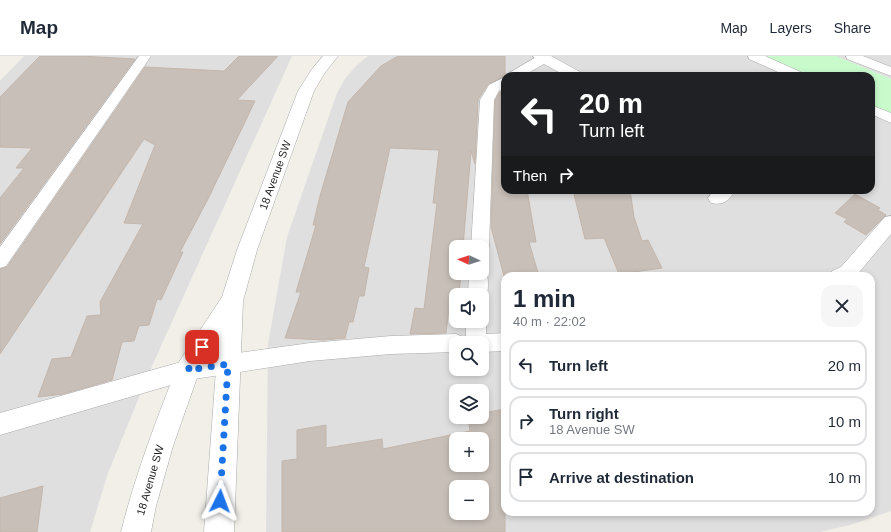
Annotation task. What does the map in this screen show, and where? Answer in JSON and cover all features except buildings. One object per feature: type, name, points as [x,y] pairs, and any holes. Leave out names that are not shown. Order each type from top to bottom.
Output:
[{"type":"street","name":"18 Avenue SW","points":[[218,532],[232,301],[247,250],[306,91],[317,72],[331,56]]},
{"type":"street","points":[[542,57],[570,72]]},
{"type":"street","name":"18 Avenue SW","points":[[136,532],[142,506],[160,446],[188,370],[232,301]]},
{"type":"lane","points":[[0,261],[145,56]]},
{"type":"lane","points":[[754,56],[789,72]]},
{"type":"lane","points":[[852,56],[891,72]]},
{"type":"lane","points":[[520,72],[542,57]]},
{"type":"lane","points":[[480,240],[486,100],[494,88],[501,84]]},
{"type":"lane","points":[[875,111],[891,118]]},
{"type":"lane","points":[[848,272],[891,222]]},
{"type":"lane","points":[[489,343],[501,342]]},
{"type":"lane","points":[[0,424],[188,370],[310,352],[391,345],[449,343]]},
{"type":"shaded area","points":[[24,56],[292,56],[152,366],[108,473],[90,532],[0,532],[0,81]]},
{"type":"shaded area","points":[[368,56],[760,56],[795,72],[501,72],[501,194],[875,194],[875,108],[891,115],[891,511],[850,525],[820,532],[266,532],[268,344],[287,237],[337,93],[345,79],[355,67]]},
{"type":"shaded area","points":[[836,56],[891,56],[891,79]]},
{"type":"green space","points":[[760,56],[836,56],[874,72],[795,72]]},
{"type":"green space","points":[[875,72],[891,79],[891,115],[875,108]]},
{"type":"route","points":[[202,347],[188,370],[228,364],[220,501]]}]
